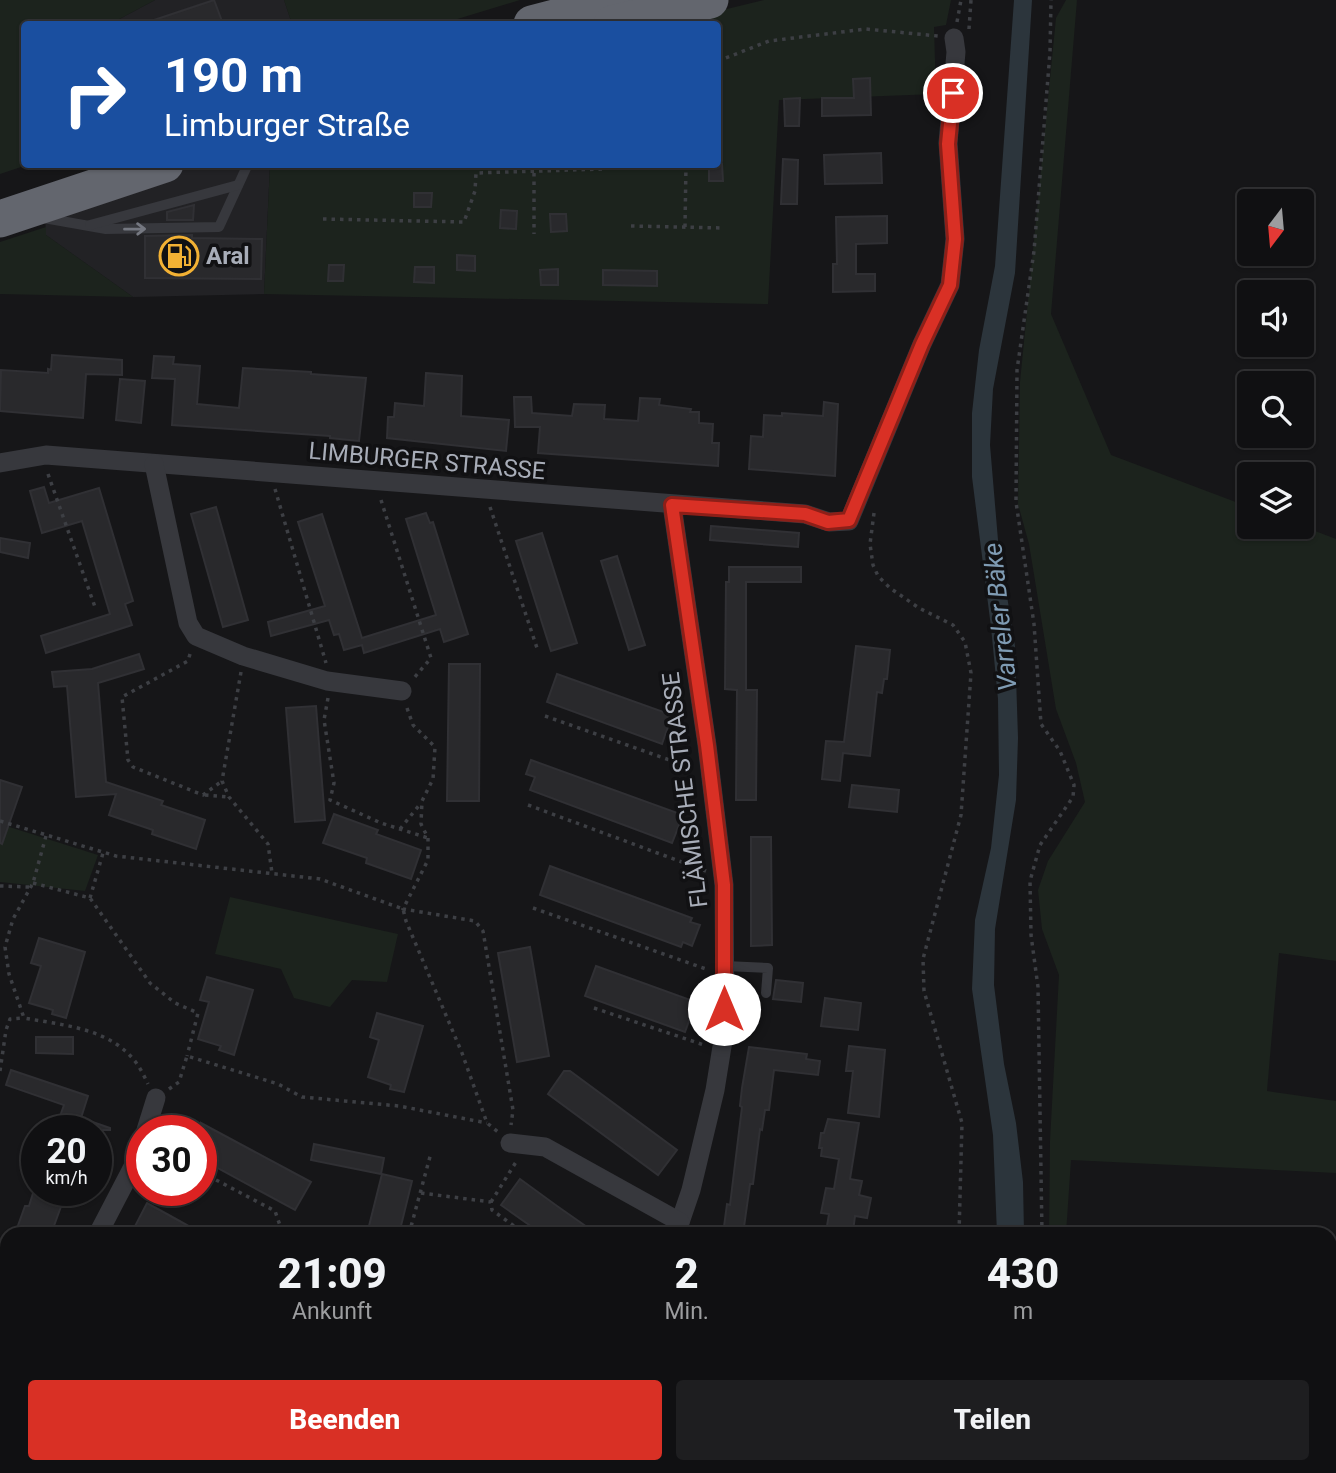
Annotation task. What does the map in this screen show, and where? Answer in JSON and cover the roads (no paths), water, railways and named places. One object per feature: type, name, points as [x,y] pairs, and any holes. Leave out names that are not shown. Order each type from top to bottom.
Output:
[{"type":"highway","points":[[543,21],[622,0]]},
{"type":"highway","points":[[624,21],[710,0]]},
{"type":"highway","points":[[7,209],[91,168]]},
{"type":"highway","points":[[7,209],[152,168]]},
{"type":"street","name":"LIMBURGER STRASSE","points":[[0,463],[46,456],[805,514],[828,522],[849,520],[922,344],[950,285],[955,239],[948,144],[956,60],[954,38]]},
{"type":"street","points":[[154,464],[188,623],[197,636],[243,656],[331,682],[402,691]]},
{"type":"street","name":"FLÄMISCHE STRASSE","points":[[672,505],[723,872],[724,969],[724,1027],[715,1090],[678,1227]]},
{"type":"street","points":[[151,1115],[156,1098]]},
{"type":"street","points":[[518,1144],[545,1147],[676,1227]]},
{"type":"street","points":[[102,1227],[126,1180]]},
{"type":"lane","points":[[7,209],[106,229],[219,227],[246,168]]},
{"type":"lane","points":[[86,226],[238,185]]},
{"type":"lane","points":[[724,969],[768,968],[766,993]]},
{"type":"water","name":"Varreler Bäke","points":[[1014,0],[1032,0],[1015,273],[993,389],[990,445],[998,540],[1015,646],[1018,738],[1016,800],[995,929],[994,985],[1004,1064],[1016,1123],[1023,1182],[1024,1227],[997,1227],[993,1135],[972,989],[975,920],[991,848],[999,775],[998,699],[972,477],[972,413],[979,350],[995,266]]},
{"type":"place","name":"Aral","points":[[179,256]]}]
